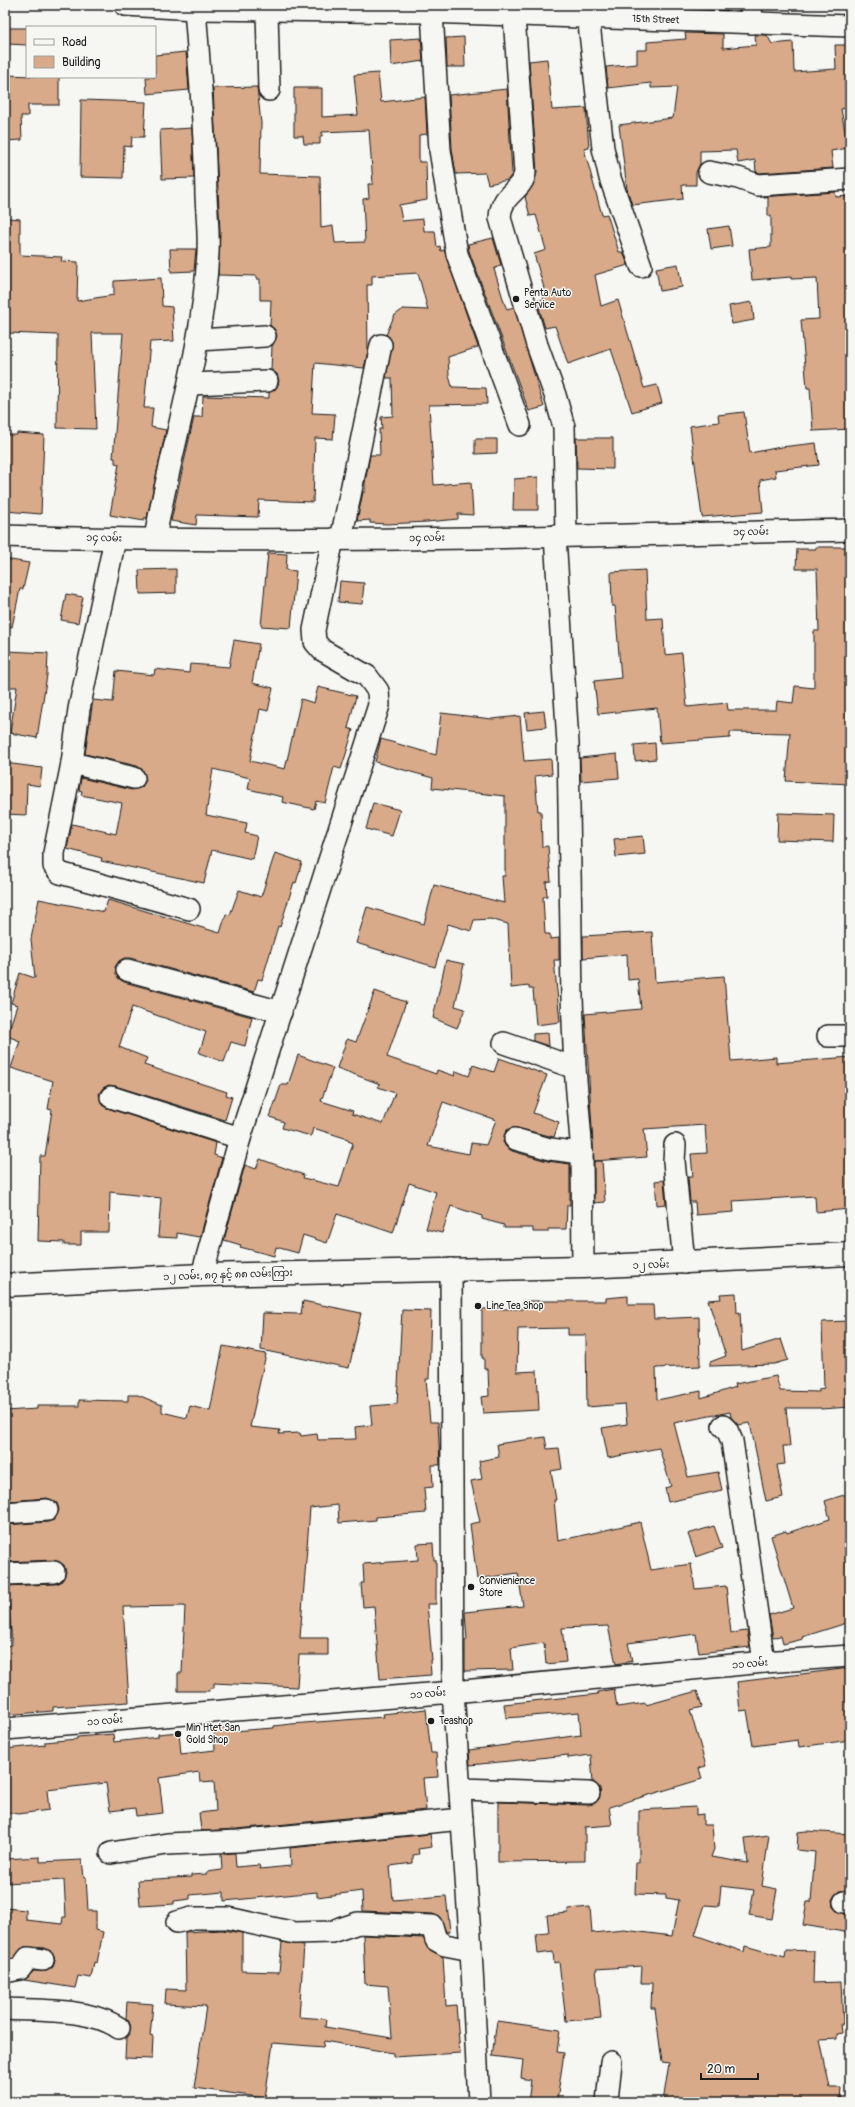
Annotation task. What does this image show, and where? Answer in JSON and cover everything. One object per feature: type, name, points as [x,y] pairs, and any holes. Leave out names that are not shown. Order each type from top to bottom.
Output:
[{"type":"main road","name":"၁၂ လမ်း","points":[[451,1269],[583,1267],[850,1254]]},
{"type":"main road","name":"၁၂ လမ်း, ၈၇ နှင့် ၈၈ လမ်းကြား","points":[[5,1284],[202,1275],[451,1269]]},
{"type":"street","name":"15th Street","points":[[126,5],[195,9],[751,14],[850,26]]},
{"type":"street","points":[[155,538],[166,481],[190,384],[198,340],[208,253],[205,152],[195,9]]},
{"type":"street","points":[[267,10],[269,90]]},
{"type":"street","points":[[427,10],[440,150],[457,254],[511,406],[520,425]]},
{"type":"street","points":[[510,12],[525,173],[524,180],[502,203],[500,218],[537,345],[555,394],[564,426],[560,536],[568,743],[572,998],[575,1068],[582,1153],[583,1267]]},
{"type":"street","points":[[587,12],[603,148],[610,178],[641,266]]},
{"type":"street","points":[[709,172],[738,178],[758,185],[850,179]]},
{"type":"street","points":[[198,340],[265,336]]},
{"type":"street","points":[[202,1275],[240,1138],[379,705],[378,691],[367,676],[322,650],[315,642],[314,630],[337,539],[381,345]]},
{"type":"street","points":[[190,384],[267,381]]},
{"type":"street","name":"၁၄ လမ်း","points":[[5,536],[114,539],[337,539],[850,530]]},
{"type":"street","points":[[114,539],[79,709],[72,763],[54,853],[54,866],[60,873],[189,909]]},
{"type":"street","points":[[72,763],[134,778]]},
{"type":"street","points":[[127,970],[281,1012]]},
{"type":"street","points":[[828,1036],[850,1036]]},
{"type":"street","points":[[504,1043],[575,1068]]},
{"type":"street","points":[[111,1097],[240,1138]]},
{"type":"street","points":[[515,1139],[550,1149],[582,1153]]},
{"type":"street","points":[[675,1145],[674,1161],[684,1263]]},
{"type":"street","points":[[451,1269],[453,1692],[471,1950],[479,2102]]},
{"type":"street","points":[[723,1426],[727,1430],[732,1441],[764,1662]]},
{"type":"street","points":[[5,1513],[47,1510]]},
{"type":"street","points":[[5,1574],[54,1572]]},
{"type":"street","name":"၁၁ လမ်း","points":[[5,1729],[453,1692],[764,1662],[850,1656]]},
{"type":"street","points":[[460,1789],[589,1793]]},
{"type":"street","points":[[111,1853],[167,1844],[238,1841],[462,1819]]},
{"type":"street","points":[[177,1922],[192,1918],[228,1918],[295,1933],[331,1932],[358,1923],[432,1926],[436,1940],[445,1945],[471,1950]]},
{"type":"street","points":[[5,1972],[20,1969],[28,1958],[43,1960]]},
{"type":"street","points":[[5,2008],[80,2014],[108,2020],[119,2028]]},
{"type":"street","points":[[607,2102],[611,2062]]},
{"type":"building","points":[[8,28],[26,28],[26,45],[7,44]]},
{"type":"building","points":[[685,33],[723,34],[723,48],[756,45],[755,35],[767,35],[772,44],[793,42],[794,72],[836,69],[835,45],[850,45],[850,108],[841,109],[848,148],[831,151],[833,168],[760,173],[756,172],[755,160],[738,163],[736,150],[700,151],[700,164],[696,172],[696,185],[682,185],[683,199],[632,205],[627,189],[619,125],[673,118],[677,87],[651,88],[651,83],[608,88],[606,67],[637,64],[637,50],[647,50],[647,42],[686,39]]},
{"type":"building","points":[[464,37],[465,67],[447,67],[446,38]]},
{"type":"building","points":[[421,38],[423,61],[391,66],[390,40]]},
{"type":"building","points":[[186,52],[189,90],[147,94],[146,78],[156,78],[156,55]]},
{"type":"building","points":[[547,59],[552,110],[586,108],[589,148],[584,149],[602,215],[607,214],[619,252],[623,252],[628,265],[595,275],[601,306],[618,300],[644,388],[657,385],[662,403],[632,412],[611,349],[568,364],[555,326],[545,328],[537,301],[544,299],[541,289],[544,288],[534,254],[546,250],[536,215],[530,216],[525,197],[533,185],[537,172],[529,61]]},
{"type":"building","points":[[378,73],[381,102],[425,97],[427,134],[419,135],[419,162],[426,162],[427,200],[399,205],[402,221],[423,219],[424,231],[435,231],[437,247],[440,246],[441,251],[444,250],[478,347],[448,357],[449,375],[452,387],[486,388],[487,404],[429,405],[434,485],[471,482],[473,515],[458,514],[458,519],[427,522],[387,524],[370,523],[370,520],[357,521],[363,492],[365,492],[365,483],[370,455],[380,455],[379,429],[382,429],[381,417],[393,416],[392,378],[386,378],[392,342],[386,335],[394,316],[403,309],[428,310],[418,273],[372,276],[372,285],[367,285],[368,351],[364,368],[315,363],[312,413],[335,414],[333,439],[315,438],[313,502],[259,500],[258,517],[197,515],[196,525],[171,521],[194,417],[202,417],[203,396],[269,398],[269,392],[277,387],[279,381],[277,374],[271,370],[272,346],[277,336],[275,330],[270,325],[271,300],[260,300],[260,279],[257,279],[257,276],[218,275],[220,231],[213,88],[257,87],[261,123],[260,174],[320,176],[321,228],[333,226],[335,243],[365,242],[363,199],[369,198],[368,184],[373,184],[369,130],[322,132],[322,136],[320,136],[320,144],[304,144],[303,136],[294,136],[294,88],[322,88],[322,117],[358,115],[354,75]]},
{"type":"building","points":[[6,75],[26,76],[26,78],[59,78],[59,105],[28,105],[28,116],[21,116],[22,140],[5,141]]},
{"type":"building","points":[[507,89],[512,174],[508,180],[488,184],[485,173],[456,174],[452,149],[449,95]]},
{"type":"building","points":[[81,100],[146,102],[144,137],[132,137],[131,147],[124,146],[123,178],[80,177]]},
{"type":"building","points":[[192,128],[194,178],[162,179],[160,130]]},
{"type":"building","points":[[835,192],[836,197],[850,196],[850,429],[813,431],[810,388],[807,388],[801,320],[819,319],[817,278],[791,279],[791,277],[752,280],[749,249],[771,247],[771,216],[768,216],[768,197],[760,197]]},
{"type":"building","points":[[8,218],[20,219],[20,255],[62,257],[61,261],[78,262],[77,301],[114,295],[114,281],[161,278],[162,306],[172,307],[174,341],[150,342],[144,408],[153,408],[151,427],[166,430],[147,518],[144,518],[144,521],[110,515],[119,464],[115,463],[115,458],[113,458],[123,333],[92,333],[96,429],[57,428],[58,335],[8,333],[9,293],[5,293],[5,221],[7,221]]},
{"type":"building","points":[[729,226],[732,246],[711,249],[708,229]]},
{"type":"building","points":[[493,238],[501,265],[494,269],[507,309],[514,307],[544,407],[529,411],[469,251],[468,244]]},
{"type":"building","points":[[170,249],[196,249],[194,271],[171,272]]},
{"type":"building","points":[[678,264],[682,287],[660,291],[656,268]]},
{"type":"building","points":[[752,302],[754,320],[732,324],[729,306]]},
{"type":"building","points":[[744,412],[750,453],[781,447],[816,443],[819,465],[775,470],[776,477],[760,480],[763,512],[702,517],[690,426],[719,422],[718,415]]},
{"type":"building","points":[[17,433],[44,435],[41,514],[5,511],[5,435],[17,435]]},
{"type":"building","points":[[576,438],[613,438],[613,469],[577,468]]},
{"type":"building","points":[[475,439],[497,439],[497,453],[475,454]]},
{"type":"building","points":[[538,477],[538,510],[513,510],[514,479]]},
{"type":"building","points":[[816,547],[850,547],[850,784],[786,781],[790,733],[730,732],[730,738],[660,743],[657,708],[598,714],[594,681],[621,678],[615,606],[612,606],[611,572],[645,570],[647,619],[663,618],[665,655],[682,653],[687,707],[727,703],[728,710],[776,710],[777,701],[793,703],[795,686],[814,688],[814,631],[819,631],[817,569],[796,569],[797,549],[816,549]]},
{"type":"building","points":[[268,553],[287,554],[286,570],[296,571],[291,628],[261,626]]},
{"type":"building","points":[[5,559],[29,563],[23,589],[20,589],[12,627],[5,626]]},
{"type":"building","points":[[176,569],[176,593],[140,594],[139,570]]},
{"type":"building","points":[[340,581],[364,583],[362,604],[338,602]]},
{"type":"building","points":[[66,594],[83,597],[78,623],[61,620]]},
{"type":"building","points":[[234,640],[259,644],[252,683],[273,688],[268,711],[260,709],[250,761],[285,769],[301,699],[314,703],[318,687],[356,696],[348,728],[353,730],[341,769],[334,767],[325,803],[316,801],[314,809],[282,802],[283,797],[248,789],[250,778],[213,769],[206,815],[247,823],[245,833],[257,836],[252,859],[212,850],[204,883],[101,861],[102,858],[67,849],[72,824],[116,834],[122,803],[81,795],[82,791],[79,790],[81,778],[132,790],[142,787],[146,780],[143,770],[137,766],[85,754],[93,700],[113,702],[116,671],[154,675],[155,669],[189,673],[190,664],[229,667]]},
{"type":"building","points":[[7,651],[48,653],[47,675],[37,738],[10,733],[17,687],[6,687]]},
{"type":"building","points":[[544,711],[546,727],[527,729],[525,713]]},
{"type":"building","points":[[441,713],[492,719],[520,716],[524,761],[551,759],[552,774],[535,776],[538,811],[541,811],[542,847],[548,846],[551,881],[546,882],[547,896],[543,897],[545,934],[550,934],[550,939],[559,938],[559,960],[554,960],[560,1022],[536,1025],[533,989],[529,989],[529,986],[511,988],[508,924],[490,919],[474,920],[471,931],[448,924],[435,967],[356,943],[367,907],[424,924],[434,885],[504,903],[502,876],[505,876],[505,796],[432,788],[433,778],[375,762],[381,739],[436,755]]},
{"type":"building","points":[[655,743],[656,759],[635,761],[634,745]]},
{"type":"building","points":[[617,754],[619,778],[581,781],[580,758]]},
{"type":"building","points":[[5,763],[42,768],[40,786],[27,784],[26,815],[5,814]]},
{"type":"building","points":[[373,803],[400,810],[392,836],[366,829]]},
{"type":"building","points":[[778,813],[834,815],[833,842],[777,840]]},
{"type":"building","points":[[643,836],[645,854],[616,857],[614,839]]},
{"type":"building","points":[[275,853],[302,862],[280,927],[278,926],[262,980],[258,979],[254,992],[130,958],[124,958],[119,961],[115,967],[118,978],[124,982],[252,1017],[245,1046],[231,1042],[224,1062],[199,1053],[206,1032],[132,1007],[119,1047],[147,1058],[144,1065],[227,1092],[226,1095],[232,1097],[225,1120],[115,1086],[109,1085],[103,1088],[99,1094],[102,1105],[107,1108],[216,1143],[214,1155],[222,1158],[201,1234],[199,1237],[177,1233],[177,1238],[158,1237],[161,1198],[110,1192],[109,1232],[81,1232],[81,1245],[64,1245],[64,1242],[38,1241],[40,1156],[45,1156],[52,1110],[48,1109],[53,1081],[11,1068],[20,1041],[7,1036],[17,1005],[11,1003],[20,973],[35,978],[31,939],[39,899],[104,912],[108,900],[220,933],[226,914],[230,915],[239,890],[261,897]]},
{"type":"building","points":[[652,932],[655,982],[724,976],[731,1061],[776,1057],[776,1063],[850,1057],[850,1209],[816,1212],[815,1196],[733,1201],[734,1212],[696,1215],[695,1202],[690,1202],[688,1177],[693,1177],[691,1154],[707,1153],[705,1125],[644,1129],[647,1157],[594,1161],[585,1014],[641,1009],[638,979],[628,980],[627,954],[583,958],[583,936]]},
{"type":"building","points":[[446,960],[464,964],[455,1006],[465,1009],[457,1028],[433,1018]]},
{"type":"building","points":[[375,991],[406,1002],[387,1057],[436,1074],[437,1070],[455,1076],[456,1071],[469,1076],[473,1065],[494,1072],[499,1058],[547,1075],[533,1113],[559,1122],[554,1137],[512,1127],[506,1131],[503,1142],[506,1147],[512,1151],[547,1161],[570,1164],[570,1205],[567,1205],[566,1229],[548,1229],[548,1232],[533,1232],[533,1228],[504,1228],[504,1225],[482,1219],[482,1216],[451,1206],[442,1233],[426,1229],[436,1192],[409,1183],[393,1233],[337,1214],[327,1243],[303,1235],[298,1253],[276,1247],[274,1256],[240,1247],[241,1245],[224,1240],[245,1165],[256,1169],[260,1159],[304,1175],[303,1178],[339,1187],[353,1143],[348,1141],[348,1139],[313,1128],[311,1136],[282,1128],[284,1122],[270,1117],[281,1085],[288,1085],[298,1055],[333,1068],[321,1101],[353,1111],[352,1114],[383,1124],[395,1093],[378,1087],[380,1084],[337,1068],[347,1039],[356,1042]],"holes":[[[443,1102],[496,1120],[486,1145],[471,1143],[469,1154],[428,1146]]]},
{"type":"building","points":[[548,1033],[549,1046],[533,1041],[533,1034]]},
{"type":"building","points":[[594,1161],[602,1161],[605,1202],[594,1203]]},
{"type":"building","points":[[664,1180],[666,1204],[657,1205],[655,1181]]},
{"type":"building","points":[[736,1293],[737,1313],[740,1312],[742,1351],[781,1339],[788,1360],[774,1364],[710,1366],[710,1362],[726,1356],[708,1300],[721,1299],[720,1294]]},
{"type":"building","points":[[628,1296],[628,1305],[653,1305],[654,1319],[699,1317],[700,1366],[656,1368],[657,1400],[701,1391],[701,1398],[736,1387],[735,1384],[776,1376],[780,1391],[819,1392],[819,1389],[824,1388],[822,1322],[850,1321],[850,1407],[821,1409],[786,1408],[790,1446],[783,1446],[785,1464],[777,1465],[783,1497],[766,1501],[750,1423],[738,1425],[731,1417],[730,1412],[674,1423],[688,1477],[718,1472],[722,1490],[668,1502],[665,1488],[671,1486],[659,1448],[608,1458],[602,1428],[627,1424],[625,1404],[587,1407],[586,1335],[568,1335],[568,1328],[518,1329],[517,1372],[537,1371],[539,1410],[483,1413],[481,1397],[489,1396],[488,1369],[484,1369],[484,1358],[482,1358],[482,1309],[523,1309],[523,1301],[606,1301],[606,1298]]},
{"type":"building","points":[[303,1301],[361,1313],[349,1368],[261,1350],[263,1313],[301,1314]]},
{"type":"building","points":[[402,1310],[431,1311],[429,1379],[426,1379],[430,1422],[438,1422],[440,1465],[432,1465],[433,1487],[424,1488],[426,1513],[376,1517],[376,1520],[339,1523],[338,1505],[310,1508],[300,1638],[328,1638],[328,1655],[299,1655],[297,1687],[214,1683],[214,1688],[210,1688],[209,1691],[178,1691],[178,1673],[182,1673],[185,1606],[123,1607],[129,1702],[53,1707],[53,1711],[5,1715],[5,1646],[12,1645],[9,1605],[5,1606],[5,1586],[55,1584],[61,1582],[66,1572],[64,1565],[54,1560],[5,1562],[5,1525],[48,1522],[54,1520],[59,1510],[57,1503],[47,1498],[9,1501],[5,1465],[5,1411],[37,1409],[37,1406],[79,1406],[79,1400],[128,1401],[128,1395],[138,1395],[162,1405],[162,1412],[187,1418],[190,1406],[210,1411],[223,1346],[266,1354],[250,1427],[280,1430],[279,1434],[300,1433],[301,1436],[317,1434],[318,1440],[356,1439],[355,1427],[372,1425],[370,1406],[397,1404]]},
{"type":"building","points":[[545,1437],[547,1449],[559,1448],[562,1469],[551,1471],[556,1500],[554,1500],[558,1541],[640,1522],[651,1570],[691,1564],[695,1589],[726,1586],[731,1633],[747,1631],[750,1647],[699,1653],[696,1634],[628,1643],[632,1661],[616,1664],[608,1626],[562,1628],[566,1662],[546,1664],[544,1643],[511,1648],[513,1670],[465,1671],[465,1640],[467,1640],[465,1612],[523,1606],[518,1573],[477,1579],[470,1524],[480,1522],[471,1481],[482,1479],[479,1461],[499,1457],[497,1444]]},
{"type":"building","points":[[850,1493],[850,1622],[802,1637],[803,1639],[783,1644],[781,1636],[773,1637],[769,1615],[793,1608],[771,1536],[786,1531],[787,1533],[830,1519],[825,1501]]},
{"type":"building","points":[[714,1526],[722,1548],[696,1557],[688,1534]]},
{"type":"building","points":[[433,1543],[434,1560],[436,1560],[436,1604],[427,1604],[432,1660],[430,1660],[431,1675],[380,1679],[374,1606],[363,1607],[361,1583],[364,1583],[363,1564],[418,1560],[417,1544]]},
{"type":"building","points":[[850,1668],[850,1740],[799,1747],[798,1740],[753,1746],[747,1710],[740,1711],[737,1682]]},
{"type":"building","points":[[614,1689],[617,1707],[646,1703],[646,1705],[697,1691],[702,1707],[690,1710],[706,1766],[699,1768],[702,1779],[609,1807],[612,1825],[585,1827],[585,1861],[498,1862],[498,1802],[589,1805],[595,1803],[599,1799],[600,1788],[593,1782],[591,1755],[568,1758],[568,1755],[470,1765],[469,1750],[581,1735],[579,1712],[506,1718],[504,1704],[598,1694],[597,1692]]},
{"type":"building","points":[[426,1709],[431,1753],[436,1753],[438,1777],[423,1778],[426,1810],[237,1829],[201,1831],[199,1813],[216,1811],[214,1781],[200,1782],[199,1772],[159,1778],[163,1813],[136,1816],[135,1808],[110,1811],[106,1783],[47,1790],[49,1810],[18,1814],[5,1812],[5,1749],[45,1745],[45,1742],[77,1739],[77,1737],[113,1734],[114,1742],[158,1737],[158,1734],[179,1732],[181,1754],[215,1750],[214,1729],[233,1727],[233,1731],[274,1728],[274,1726],[291,1724],[384,1717],[383,1714]]},
{"type":"building","points":[[696,1807],[696,1815],[703,1814],[703,1825],[712,1825],[714,1849],[711,1857],[748,1863],[745,1838],[769,1835],[762,1886],[777,1889],[772,1919],[749,1915],[754,1890],[721,1886],[719,1906],[705,1905],[695,1935],[744,1952],[745,1946],[785,1957],[786,1950],[814,1951],[813,1983],[841,1982],[842,2033],[836,2034],[836,2039],[820,2040],[830,2088],[841,2088],[840,2102],[663,2102],[669,2063],[662,2062],[655,2008],[651,2008],[652,1983],[641,1983],[642,1966],[596,1969],[601,2018],[566,2021],[559,1962],[554,1963],[553,1952],[538,1954],[536,1934],[549,1933],[547,1915],[568,1913],[568,1909],[590,1907],[592,1933],[624,1930],[672,1936],[679,1900],[666,1898],[666,1895],[635,1894],[636,1862],[639,1862],[639,1810]]},
{"type":"building","points":[[806,1831],[850,1834],[850,1891],[839,1891],[832,1900],[833,1907],[837,1911],[850,1915],[850,1933],[803,1925],[807,1902],[811,1902],[815,1852],[797,1850],[798,1832]]},
{"type":"building","points":[[430,1834],[432,1847],[418,1849],[419,1854],[413,1855],[413,1863],[390,1866],[393,1900],[446,1896],[450,1931],[446,1932],[440,1917],[433,1914],[363,1911],[362,1891],[317,1897],[317,1892],[224,1901],[224,1892],[190,1895],[190,1899],[174,1901],[174,1904],[140,1906],[138,1880],[191,1877],[191,1875],[207,1874],[207,1872],[222,1870],[221,1854],[235,1853],[236,1867],[259,1865],[260,1869],[291,1866],[290,1848]]},
{"type":"building","points":[[40,1857],[40,1862],[82,1860],[84,1877],[86,1877],[88,1911],[96,1911],[96,1930],[103,1932],[97,1963],[94,1962],[91,1978],[78,1976],[75,1988],[24,1980],[34,1971],[47,1971],[53,1967],[55,1961],[54,1955],[45,1948],[24,1947],[13,1958],[5,1960],[5,1908],[26,1910],[26,1920],[62,1924],[63,1917],[66,1917],[64,1880],[5,1883],[5,1859]]},
{"type":"building","points":[[222,1930],[242,1933],[242,1971],[279,1972],[282,1942],[304,1945],[299,2017],[326,2019],[325,2027],[392,2038],[388,1986],[365,1984],[363,1935],[423,1938],[430,1950],[443,1957],[446,2006],[456,2005],[460,2053],[393,2057],[393,2053],[324,2041],[323,2047],[273,2043],[265,2098],[194,2088],[206,2006],[165,2004],[166,1989],[186,1990],[185,1932]]},
{"type":"building","points":[[127,2002],[153,2004],[150,2036],[153,2037],[152,2059],[125,2058],[126,2038],[131,2028],[126,2018]]},
{"type":"building","points":[[497,2021],[560,2030],[557,2052],[564,2053],[557,2101],[528,2102],[531,2080],[521,2078],[523,2060],[492,2056]]},
{"type":"place","name":"Penta Auto Service","points":[[516,299]]},
{"type":"place","name":"Line Tea Shop","points":[[478,1306]]},
{"type":"place","name":"Convienience Store","points":[[471,1587]]},
{"type":"place","name":"Teashop","points":[[431,1721]]},
{"type":"place","name":"Min Htet San Gold Shop","points":[[178,1734]]}]
